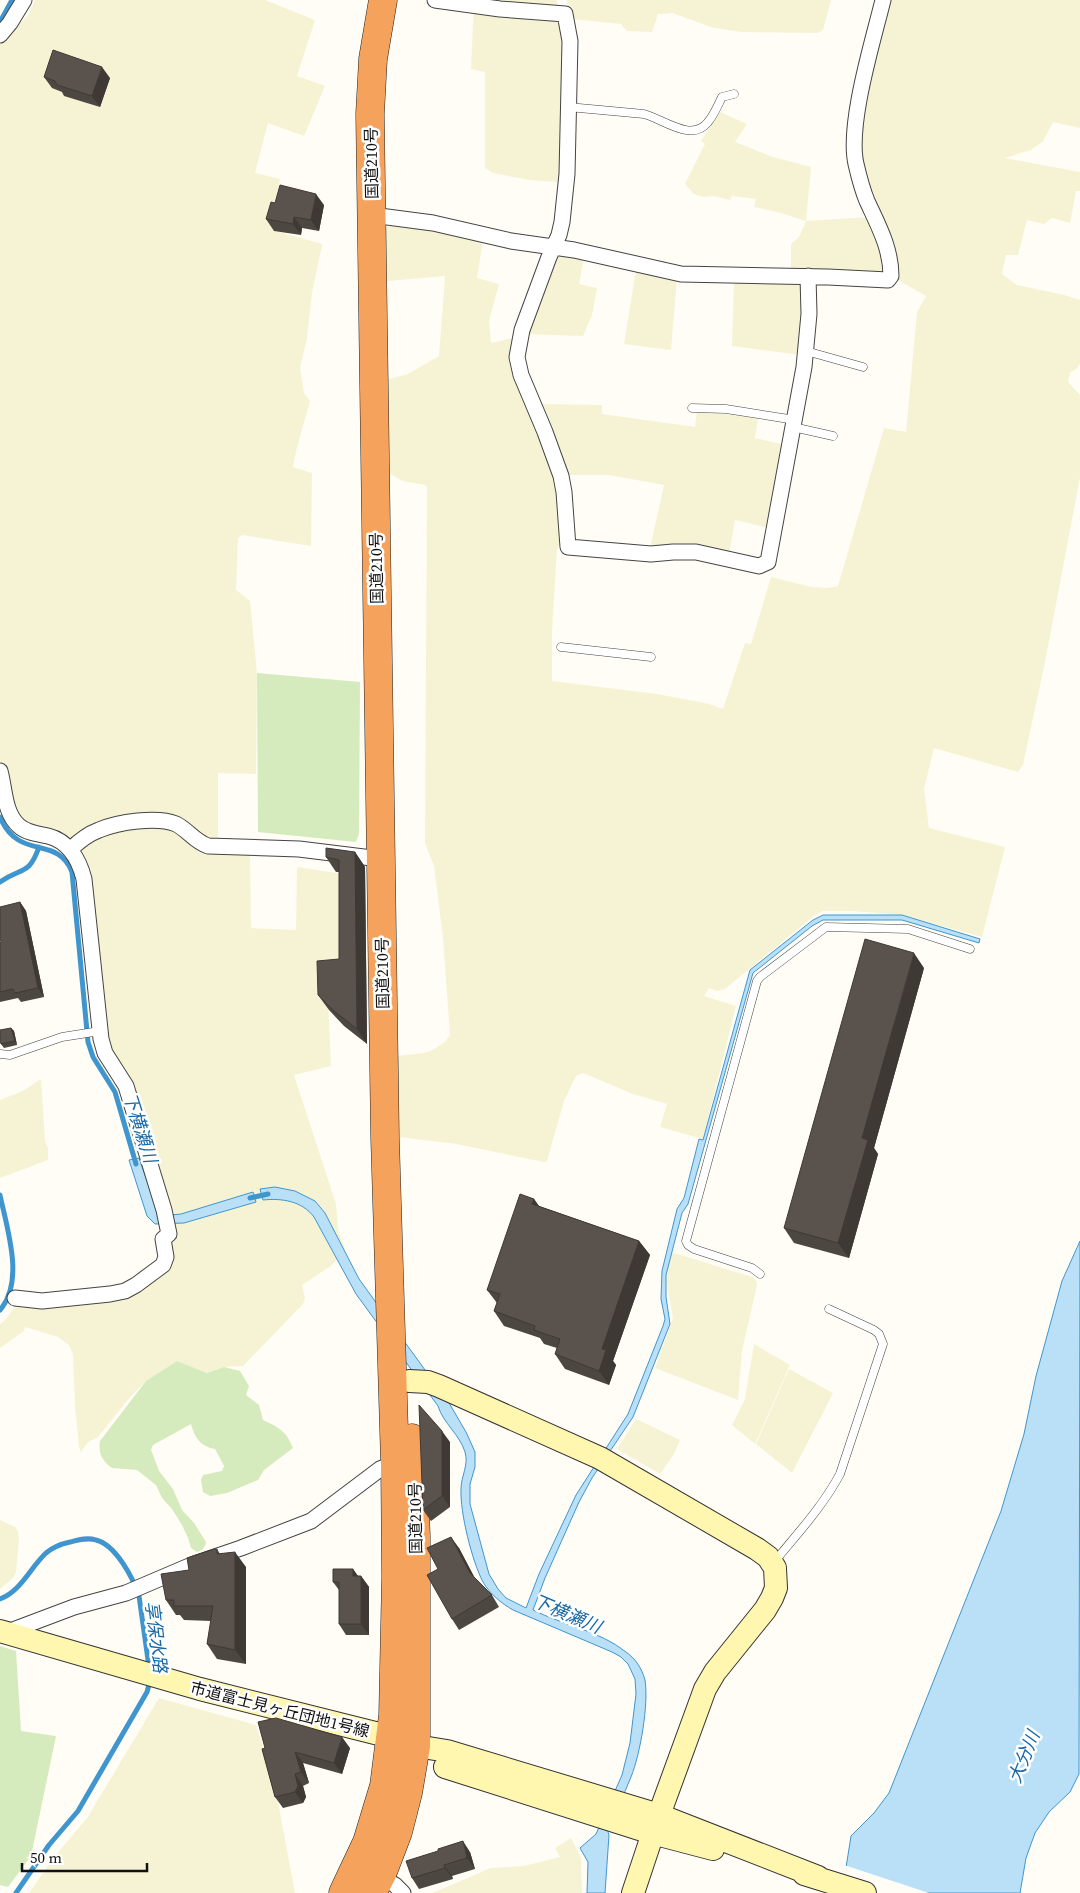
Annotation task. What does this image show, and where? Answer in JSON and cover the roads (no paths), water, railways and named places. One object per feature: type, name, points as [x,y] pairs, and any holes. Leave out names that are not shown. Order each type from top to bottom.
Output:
[{"type":"highway","name":"国道210号","points":[[344,1893],[359,1862],[384,1786],[391,1737],[396,1577],[395,1463],[385,1138],[380,859],[370,114],[371,77],[383,0]]},
{"type":"highway","name":"国道210号","points":[[376,1885],[398,1832],[408,1793],[416,1746],[416,1536],[409,1381],[406,1335],[385,1138]]},
{"type":"street","points":[[0,35],[24,0]]},
{"type":"street","points":[[435,0],[500,10],[565,14],[570,41],[567,174],[562,222],[559,235],[522,330],[517,357],[521,375],[561,476],[568,547],[651,554],[696,552],[759,566],[766,565],[794,424],[806,351],[809,314],[808,276]]},
{"type":"street","points":[[372,215],[433,223],[511,242],[554,246],[681,274],[808,276],[888,280],[891,276],[888,248],[862,187],[854,152],[856,118],[883,0]]},
{"type":"street","points":[[0,771],[9,812],[19,826],[32,833],[56,839],[70,850],[78,862],[84,879],[100,1031],[105,1052],[126,1086],[164,1210],[169,1234],[163,1238],[166,1257],[164,1262],[159,1269],[131,1289],[110,1294],[61,1299],[14,1298]]},
{"type":"street","points":[[70,850],[98,830],[115,825],[155,821],[177,825],[200,843],[208,846],[308,850],[380,859]]},
{"type":"street","points":[[409,1381],[428,1382],[439,1386],[600,1458],[749,1544],[773,1563],[776,1588],[772,1598],[765,1610],[715,1672],[705,1689],[633,1893]]},
{"type":"street","points":[[3,1632],[74,1607],[112,1598],[194,1564],[310,1521],[380,1469],[395,1463]]},
{"type":"street","name":"市道富士見ヶ丘団地1号線","points":[[3,1632],[200,1690],[391,1737],[416,1746],[447,1751],[594,1804],[865,1893]]},
{"type":"street","points":[[376,1885],[395,1885],[403,1893]]},
{"type":"lane","points":[[568,107],[644,114],[654,116],[684,130],[695,131],[700,130],[709,121],[722,98],[734,94]]},
{"type":"lane","points":[[806,351],[863,367]]},
{"type":"lane","points":[[692,408],[726,409],[794,424],[833,436]]},
{"type":"lane","points":[[561,647],[651,657]]},
{"type":"lane","points":[[760,1274],[752,1268],[694,1250],[686,1241],[757,980],[826,927],[908,929],[970,949]]},
{"type":"lane","points":[[0,1054],[10,1055],[62,1036],[100,1031]]},
{"type":"lane","points":[[773,1563],[831,1492],[840,1474],[883,1344],[880,1334],[874,1330],[829,1309]]},
{"type":"water","points":[[823,915],[902,915],[980,939],[979,943],[902,920],[823,920],[812,926],[753,973],[688,1204],[682,1213],[666,1275],[666,1297],[670,1324],[633,1417],[592,1478],[579,1502],[533,1610],[593,1633],[616,1645],[636,1661],[645,1680],[645,1715],[638,1756],[628,1784],[607,1829],[609,1835],[605,1893],[587,1893],[588,1862],[580,1848],[596,1834],[622,1775],[630,1743],[636,1694],[635,1679],[628,1664],[621,1657],[513,1610],[496,1598],[489,1590],[483,1582],[475,1562],[465,1523],[461,1499],[466,1457],[463,1446],[438,1406],[356,1294],[314,1217],[298,1204],[284,1200],[263,1200],[260,1189],[275,1187],[295,1191],[315,1201],[325,1213],[359,1279],[449,1403],[475,1452],[475,1467],[470,1484],[470,1504],[489,1574],[506,1598],[526,1608],[539,1574],[576,1495],[628,1414],[663,1326],[665,1319],[661,1299],[662,1271],[677,1209],[684,1198],[699,1139],[703,1140],[750,970],[813,920]]},
{"type":"water","points":[[139,1158],[157,1210],[171,1215],[181,1214],[253,1192],[256,1202],[184,1223],[155,1224],[147,1216],[129,1160]]},
{"type":"water","name":"大分川","points":[[1080,1241],[1079,1774],[1070,1792],[1049,1812],[1035,1833],[1026,1858],[1020,1893],[842,1893],[851,1836],[874,1813],[889,1793],[1001,1511],[1024,1434],[1036,1376],[1062,1281]]},
{"type":"waterway","name":"享保水路","points":[[0,22],[12,0]]},
{"type":"waterway","name":"下横瀬川","points":[[0,817],[8,831],[17,839],[57,854],[65,861],[72,872],[88,1042],[93,1057],[115,1092],[136,1164]]},
{"type":"waterway","name":"享保水路","points":[[0,882],[28,867],[32,863],[39,847]]},
{"type":"waterway","name":"下横瀬川","points":[[250,1198],[268,1194]]},
{"type":"waterway","name":"享保水路","points":[[0,1195],[10,1239],[13,1270],[12,1285],[0,1310]]},
{"type":"waterway","name":"享保水路","points":[[0,1599],[14,1591],[40,1559],[54,1547],[86,1539],[93,1539],[103,1543],[123,1563],[133,1580],[139,1596],[149,1667]]},
{"type":"waterway","name":"享保水路","points":[[16,1893],[49,1845],[78,1811],[147,1692],[150,1681]]}]
